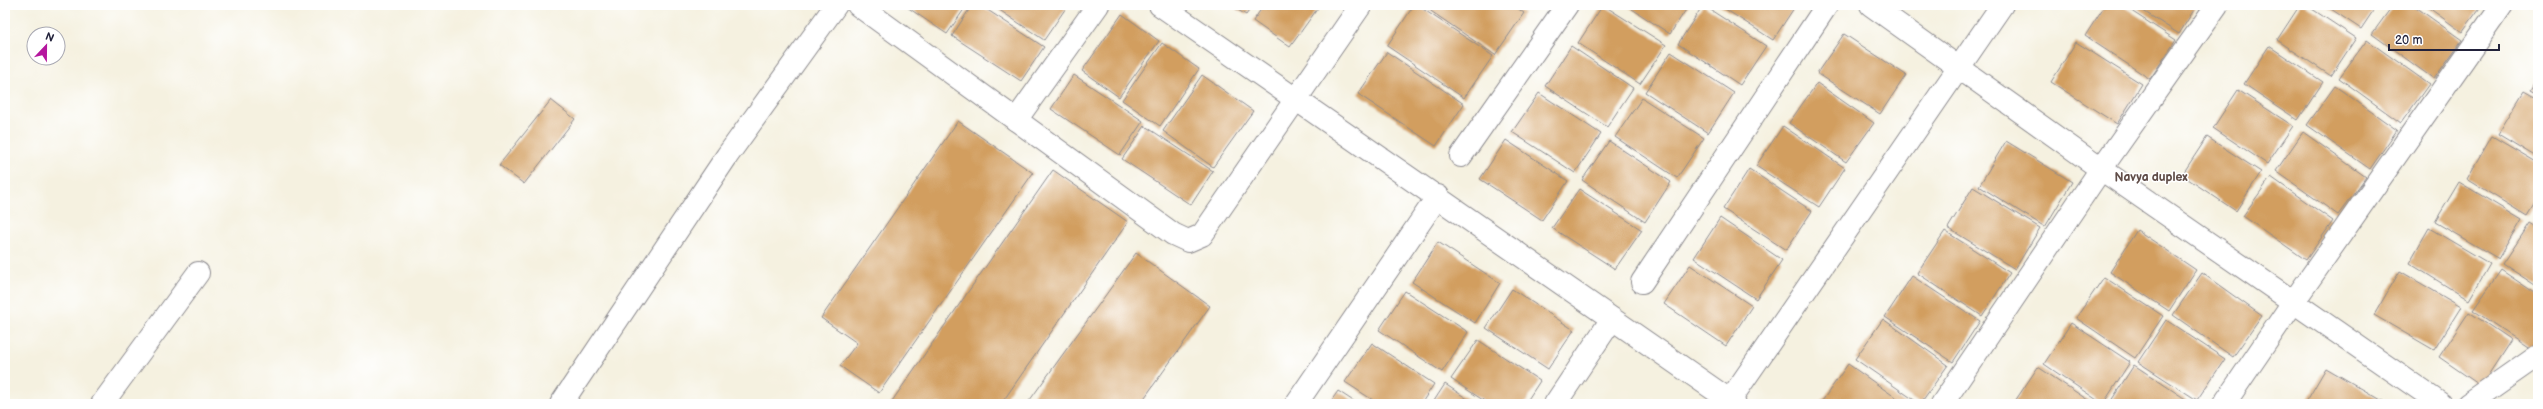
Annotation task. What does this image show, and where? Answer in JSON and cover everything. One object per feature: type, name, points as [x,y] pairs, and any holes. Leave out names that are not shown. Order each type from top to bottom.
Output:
[{"type":"street","points":[[561,404],[727,156],[836,5]]},
{"type":"street","points":[[858,5],[1173,234],[1188,241],[1202,235],[1361,5]]},
{"type":"street","points":[[1016,120],[1098,5]]},
{"type":"street","points":[[1160,5],[1295,100],[1438,196],[1732,402],[1958,66],[2002,5]]},
{"type":"street","points":[[1461,156],[1567,5]]},
{"type":"street","points":[[1642,282],[1827,5]]},
{"type":"street","points":[[1872,5],[2101,168],[2441,404]]},
{"type":"street","points":[[1942,404],[2101,168],[2218,5]]},
{"type":"street","points":[[2224,404],[2294,301],[2502,5]]},
{"type":"street","points":[[1296,404],[1438,196]]},
{"type":"street","points":[[102,404],[198,273]]},
{"type":"street","points":[[1555,404],[1612,319]]},
{"type":"street","points":[[2468,404],[2538,354]]},
{"type":"building","points":[[904,5],[967,5],[947,34]]},
{"type":"building","points":[[972,5],[980,5],[1044,47],[1021,81],[952,36]]},
{"type":"building","points":[[992,5],[1068,5],[1044,40]]},
{"type":"building","points":[[1230,5],[1253,5],[1246,15]]},
{"type":"building","points":[[1264,5],[1320,5],[1290,47],[1253,21]]},
{"type":"building","points":[[1414,5],[1417,5],[1493,56],[1464,98],[1387,46]]},
{"type":"building","points":[[1422,5],[1513,5],[1524,13],[1495,55]]},
{"type":"building","points":[[1523,5],[1533,5],[1530,10]]},
{"type":"building","points":[[1603,5],[1666,45],[1640,84],[1578,43]]},
{"type":"building","points":[[1626,5],[1689,5],[1670,34]]},
{"type":"building","points":[[1703,5],[1766,46],[1740,85],[1678,44]]},
{"type":"building","points":[[1719,5],[1796,5],[1773,40]]},
{"type":"building","points":[[2105,5],[2122,5],[2176,40],[2150,79],[2085,36]]},
{"type":"building","points":[[2134,5],[2197,5],[2179,34]]},
{"type":"building","points":[[2300,5],[2306,5],[2356,38],[2331,76],[2277,40]]},
{"type":"building","points":[[2325,5],[2377,5],[2361,29]]},
{"type":"building","points":[[2393,5],[2413,5],[2462,40],[2434,79],[2372,34]]},
{"type":"building","points":[[2425,5],[2482,5],[2462,32]]},
{"type":"building","points":[[1122,14],[1159,41],[1119,97],[1082,71]]},
{"type":"building","points":[[1844,34],[1906,75],[1880,114],[1817,73]]},
{"type":"building","points":[[2367,40],[2429,84],[2401,123],[2339,78]]},
{"type":"building","points":[[2076,42],[2142,84],[2117,124],[2051,82]]},
{"type":"building","points":[[1162,43],[1199,69],[1160,126],[1122,100]]},
{"type":"building","points":[[1571,46],[1633,88],[1607,127],[1545,86]]},
{"type":"building","points":[[2269,46],[2323,82],[2298,120],[2244,84]]},
{"type":"building","points":[[1387,52],[1464,104],[1436,146],[1358,94]]},
{"type":"building","points":[[1671,52],[1734,93],[1708,133],[1645,92]]},
{"type":"building","points":[[1074,75],[1143,121],[1120,155],[1051,109]]},
{"type":"building","points":[[1202,75],[1253,111],[1213,167],[1163,131]]},
{"type":"building","points":[[2538,78],[2538,94],[2531,90]]},
{"type":"building","points":[[1817,83],[1874,123],[1846,162],[1789,123]]},
{"type":"building","points":[[2335,86],[2397,130],[2370,169],[2307,125]]},
{"type":"building","points":[[2238,90],[2293,126],[2267,164],[2213,128]]},
{"type":"building","points":[[2524,91],[2538,99],[2538,158],[2498,134]]},
{"type":"building","points":[[1539,93],[1601,134],[1575,173],[1512,132]]},
{"type":"building","points":[[1642,98],[1704,138],[1677,178],[1615,137]]},
{"type":"building","points":[[551,100],[575,119],[524,184],[499,165]]},
{"type":"building","points":[[958,121],[1033,173],[879,393],[840,366],[857,343],[821,318]]},
{"type":"building","points":[[1145,126],[1213,171],[1191,205],[1122,159]]},
{"type":"building","points":[[1783,126],[1845,168],[1819,207],[1756,166]]},
{"type":"building","points":[[2303,132],[2366,177],[2338,215],[2276,171]]},
{"type":"building","points":[[2492,136],[2538,163],[2538,198],[2527,216],[2467,179]]},
{"type":"building","points":[[2207,137],[2261,172],[2236,211],[2182,175]]},
{"type":"building","points":[[1506,140],[1568,181],[1542,220],[1480,179]]},
{"type":"building","points":[[1609,141],[1671,182],[1645,222],[1582,180]]},
{"type":"building","points":[[2006,141],[2072,182],[2045,227],[1979,186]]},
{"type":"building","points":[[1749,169],[1812,211],[1786,250],[1723,209]]},
{"type":"building","points":[[1053,170],[1128,222],[1001,404],[890,404]]},
{"type":"building","points":[[2271,177],[2333,221],[2306,260],[2243,216]]},
{"type":"building","points":[[2459,182],[2522,220],[2499,259],[2435,222]]},
{"type":"building","points":[[1973,187],[2040,228],[2015,269],[1948,228]]},
{"type":"building","points":[[1579,189],[1642,230],[1615,269],[1552,228]]},
{"type":"building","points":[[1720,218],[1782,260],[1756,299],[1694,258]]},
{"type":"building","points":[[2530,223],[2538,228],[2538,287],[2503,264]]},
{"type":"building","points":[[2429,228],[2490,264],[2469,300],[2409,263]]},
{"type":"building","points":[[2137,230],[2196,270],[2169,311],[2110,272]]},
{"type":"building","points":[[1945,231],[2010,273],[1982,316],[1917,273]]},
{"type":"building","points":[[1438,242],[1500,283],[1475,323],[1412,282]]},
{"type":"building","points":[[1136,253],[1210,306],[1140,404],[1027,404]]},
{"type":"building","points":[[1690,265],[1752,306],[1726,346],[1664,304]]},
{"type":"building","points":[[2501,270],[2538,295],[2538,345],[2534,351],[2473,310]]},
{"type":"building","points":[[2400,271],[2461,307],[2434,350],[2374,315]]},
{"type":"building","points":[[2202,273],[2262,316],[2233,357],[2173,315]]},
{"type":"building","points":[[1912,276],[1980,321],[1953,362],[1885,317]]},
{"type":"building","points":[[2104,277],[2163,316],[2135,358],[2076,318]]},
{"type":"building","points":[[1512,289],[1574,330],[1548,369],[1486,328]]},
{"type":"building","points":[[1405,291],[1468,332],[1442,372],[1379,330]]},
{"type":"building","points":[[2469,312],[2511,340],[2481,386],[2439,357]]},
{"type":"building","points":[[1883,319],[1948,365],[1920,404],[1855,359]]},
{"type":"building","points":[[2166,320],[2225,359],[2197,400],[2138,362]]},
{"type":"building","points":[[2071,323],[2130,362],[2103,404],[2044,364]]},
{"type":"building","points":[[1478,340],[1540,381],[1525,404],[1489,404],[1451,379]]},
{"type":"building","points":[[1372,343],[1434,384],[1421,404],[1379,404],[1345,382]]},
{"type":"building","points":[[1848,364],[1905,404],[1820,404]]},
{"type":"building","points":[[2134,365],[2193,404],[2109,404]]},
{"type":"building","points":[[2038,367],[2094,404],[2013,404]]},
{"type":"building","points":[[2326,368],[2388,404],[2305,404]]},
{"type":"building","points":[[1445,384],[1475,404],[1432,404]]},
{"type":"building","points":[[1338,391],[1358,404],[1329,404]]},
{"type":"district","name":"Navya duplex","points":[[2151,177]]}]
